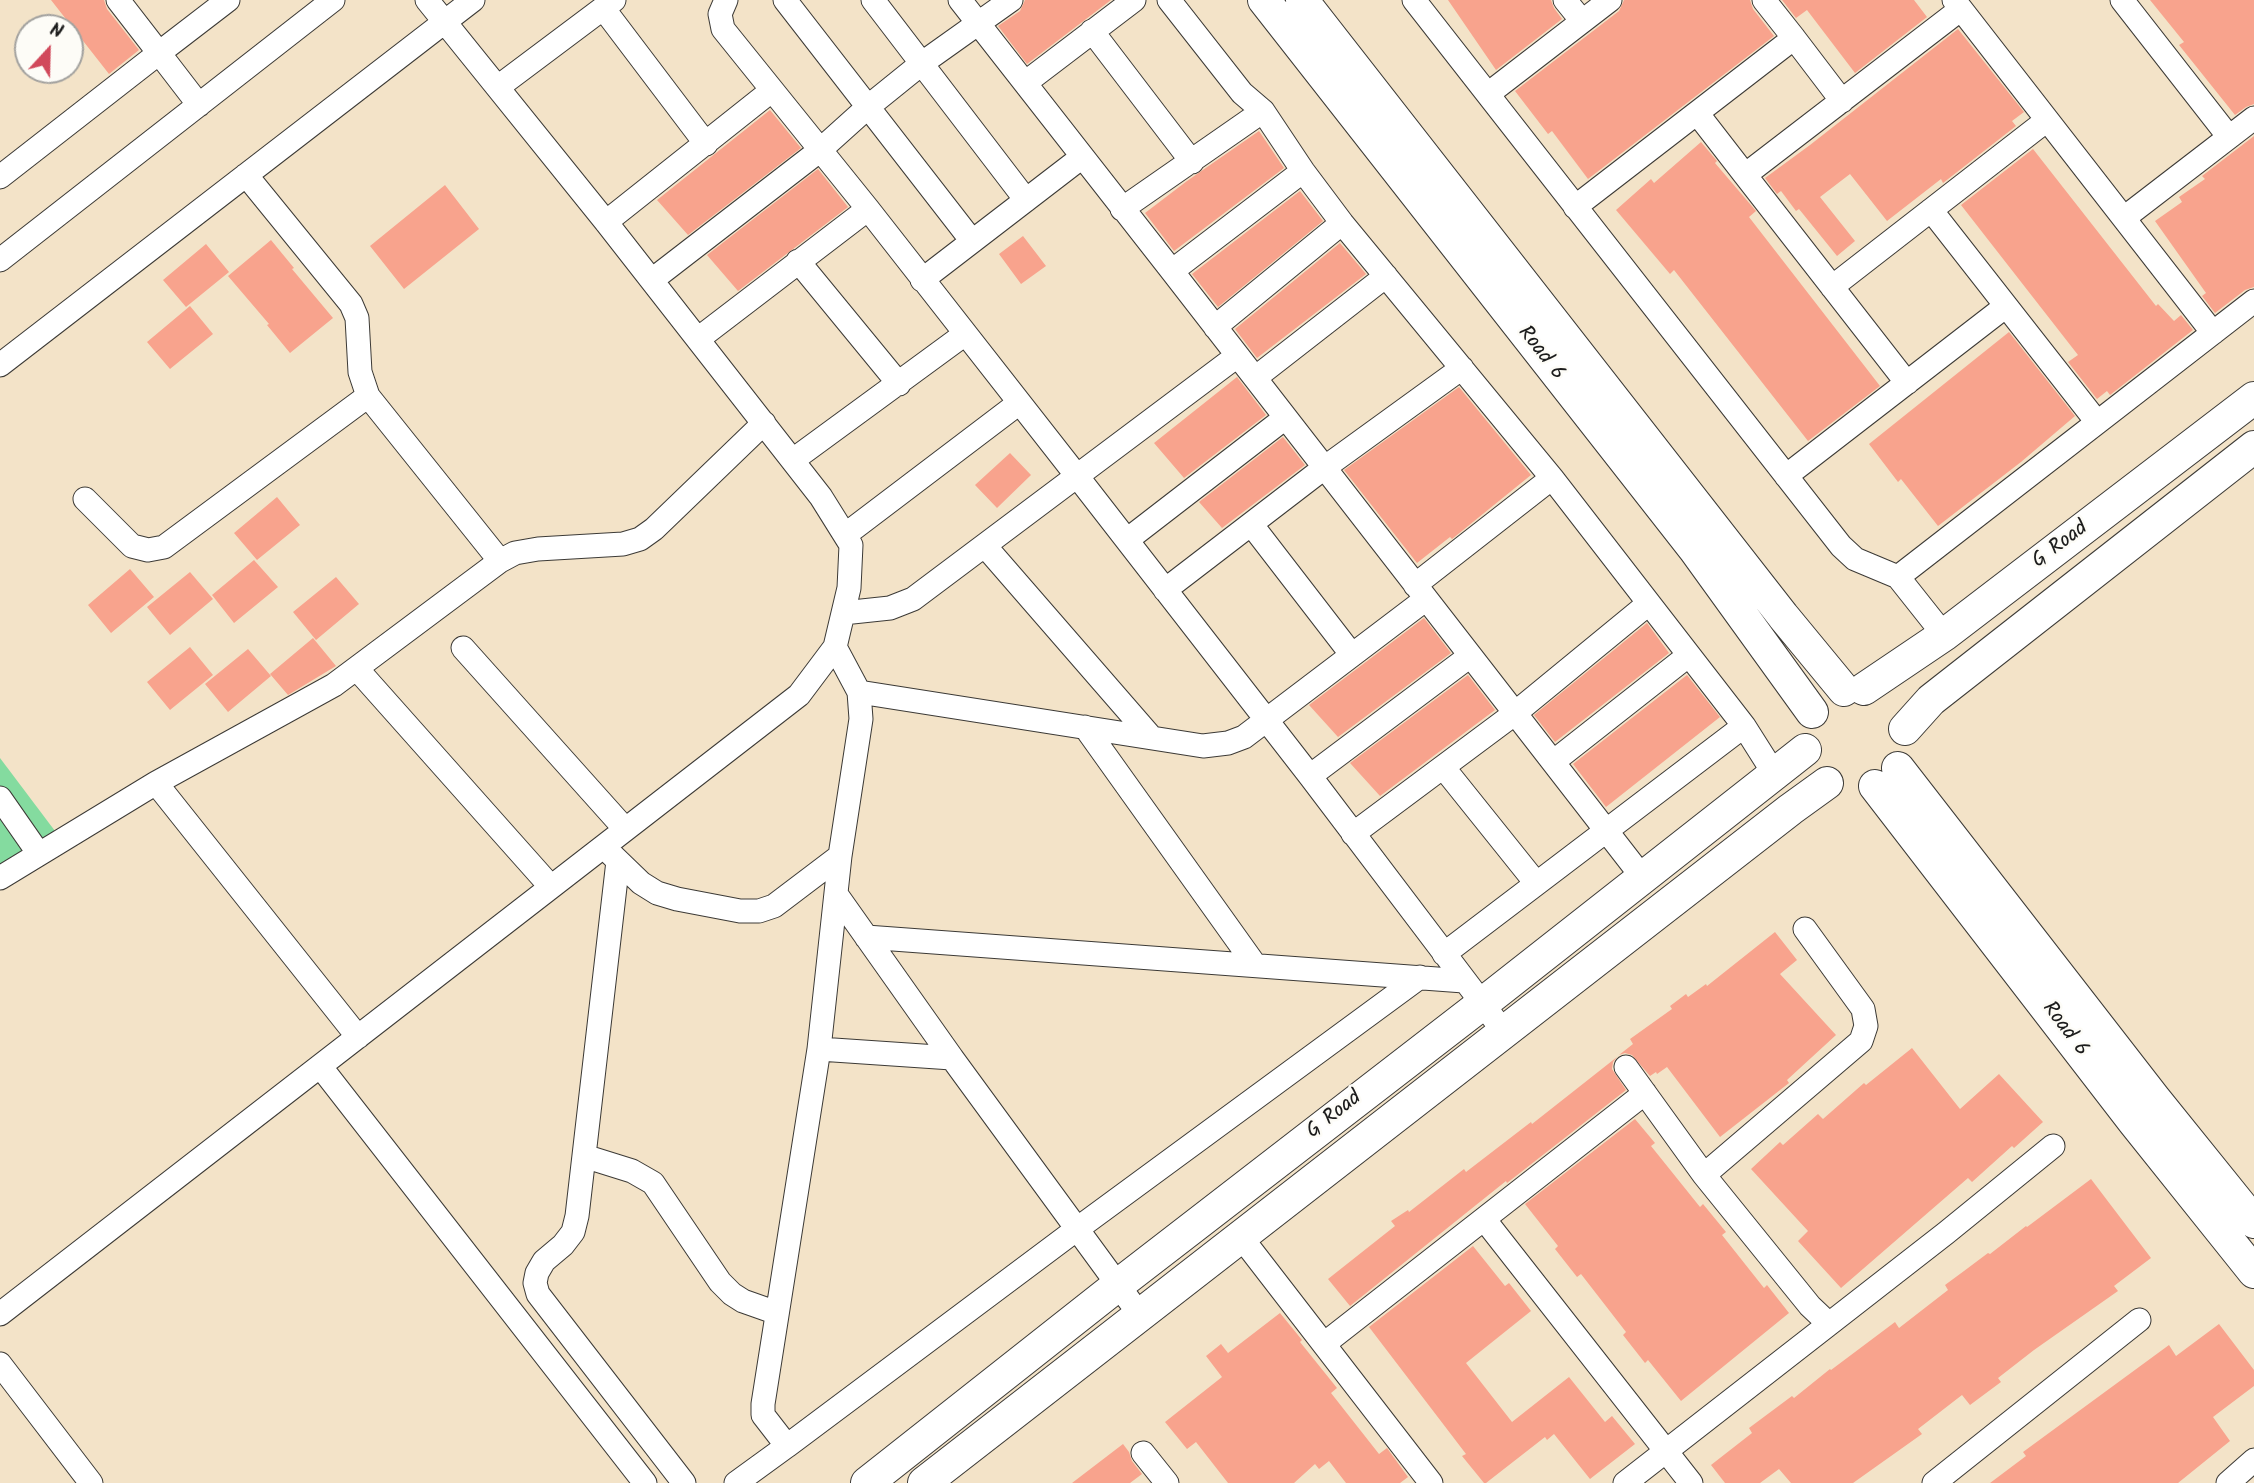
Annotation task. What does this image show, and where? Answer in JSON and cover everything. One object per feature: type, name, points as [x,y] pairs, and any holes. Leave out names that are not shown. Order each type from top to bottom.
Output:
[{"type":"street","points":[[117,0],[199,105]]},
{"type":"street","points":[[0,177],[228,0]]},
{"type":"street","points":[[0,260],[333,0]]},
{"type":"street","points":[[427,0],[607,222],[793,460],[821,497],[851,545],[849,589],[835,648],[799,695],[625,829],[611,854],[577,1216],[573,1232],[564,1245],[544,1261],[535,1283],[538,1294],[684,1483]]},
{"type":"street","points":[[0,365],[473,0]]},
{"type":"street","points":[[726,0],[720,14],[723,29],[1127,540],[1504,1032]]},
{"type":"street","points":[[785,0],[972,241]]},
{"type":"street","points":[[873,0],[1026,200]]},
{"type":"street","points":[[960,0],[1643,878]]},
{"type":"street","points":[[652,280],[819,151],[921,64],[1011,0]]},
{"type":"street","points":[[1024,83],[1134,0]]},
{"type":"street","points":[[1169,0],[1242,93],[1263,111],[1342,223],[1552,478],[1744,726],[1775,775]]},
{"type":"street","name":"Road 6","points":[[1264,0],[1695,550],[1812,712]]},
{"type":"street","name":"Road 6","points":[[1302,0],[1774,605],[1854,690]]},
{"type":"street","points":[[1414,0],[1841,547],[1855,559],[1898,577],[1944,635]]},
{"type":"street","points":[[1565,0],[1582,22]]},
{"type":"street","points":[[1488,94],[1610,0]]},
{"type":"street","points":[[1764,0],[1842,101]]},
{"type":"street","points":[[2122,0],[2229,137]]},
{"type":"street","points":[[498,88],[608,4],[706,144]]},
{"type":"street","points":[[1745,176],[1842,101],[1957,5],[2213,332]]},
{"type":"street","points":[[1092,31],[1192,162]]},
{"type":"street","points":[[1575,206],[1794,38]]},
{"type":"street","points":[[607,222],[771,91]]},
{"type":"street","points":[[1122,209],[1263,111]]},
{"type":"street","points":[[1697,113],[1907,383]]},
{"type":"street","points":[[2124,218],[2254,118]]},
{"type":"street","points":[[1832,286],[2047,120]]},
{"type":"street","points":[[922,280],[1082,157]]},
{"type":"street","points":[[1172,271],[1303,171]]},
{"type":"street","points":[[246,175],[351,304],[357,318],[360,372],[368,396],[500,561]]},
{"type":"street","points":[[698,339],[867,209]]},
{"type":"street","points":[[1931,210],[2097,422]]},
{"type":"street","points":[[1215,327],[1342,223]]},
{"type":"street","points":[[797,261],[899,384]]},
{"type":"street","points":[[1255,378],[1385,276]]},
{"type":"street","points":[[1898,577],[2254,301]]},
{"type":"street","points":[[1786,476],[2006,306]]},
{"type":"street","points":[[793,460],[965,334]]},
{"type":"street","points":[[843,613],[890,608],[914,599],[1237,356]]},
{"type":"street","points":[[1165,590],[1324,468],[1462,368]]},
{"type":"street","points":[[85,499],[132,546],[148,550],[164,547],[368,396]]},
{"type":"street","name":"G Road","points":[[1854,690],[1944,635],[2254,398]]},
{"type":"street","points":[[845,535],[1019,403]]},
{"type":"street","points":[[1127,540],[1285,418]]},
{"type":"street","points":[[0,878],[156,783],[334,685],[500,561],[515,553],[623,544],[640,539],[654,529],[764,423]]},
{"type":"street","name":"G Road","points":[[1905,729],[1931,700],[2254,447]]},
{"type":"street","points":[[859,692],[1203,746],[1228,743],[1244,737],[1352,655],[1420,592],[1552,478]]},
{"type":"street","points":[[1251,524],[1352,655]]},
{"type":"street","points":[[985,546],[1151,737]]},
{"type":"street","points":[[1353,835],[1514,713],[1648,604]]},
{"type":"street","points":[[463,648],[625,829]]},
{"type":"street","points":[[787,1446],[763,1415],[763,1404],[818,1049],[840,856],[862,719],[859,692],[835,648]]},
{"type":"street","points":[[1553,762],[1689,655]]},
{"type":"street","points":[[1310,776],[1470,656]]},
{"type":"street","points":[[357,669],[551,887]]},
{"type":"street","points":[[1854,690],[1883,696],[1898,710],[1905,729],[1906,749],[1887,777],[1866,790],[1846,790],[1827,783],[1813,769],[1805,750],[1804,731],[1812,712],[1826,697],[1854,690]]},
{"type":"street","points":[[1444,954],[1744,726]]},
{"type":"street","points":[[1085,727],[1255,965]]},
{"type":"street","name":"G Road","points":[[867,1483],[1118,1285],[1473,992],[1643,878],[1805,750]]},
{"type":"street","points":[[1443,767],[1536,883]]},
{"type":"street","name":"Road 6","points":[[1887,777],[2053,969],[2254,1222]]},
{"type":"street","name":"Road 6","points":[[1887,777],[2134,1122],[2254,1272]]},
{"type":"street","points":[[156,783],[358,1037]]},
{"type":"street","name":"G Road","points":[[924,1483],[1827,783]]},
{"type":"street","points":[[0,798],[39,854]]},
{"type":"street","points":[[0,1314],[551,887],[611,854]]},
{"type":"street","points":[[611,854],[641,883],[657,893],[740,911],[759,911],[774,906],[840,856]]},
{"type":"street","points":[[836,894],[1140,1315]]},
{"type":"street","points":[[1704,1175],[1861,1041],[1866,1026],[1863,1009],[1805,929]]},
{"type":"street","points":[[866,937],[1420,977],[1473,992]]},
{"type":"street","points":[[736,1483],[1420,977]]},
{"type":"street","points":[[818,1049],[952,1058]]},
{"type":"street","points":[[320,1066],[645,1483]]},
{"type":"street","points":[[1626,1067],[1704,1175],[1811,1306],[1829,1324]]},
{"type":"street","points":[[1324,1344],[1644,1093]]},
{"type":"street","points":[[1625,1483],[2053,1146]]},
{"type":"street","points":[[584,1156],[632,1171],[653,1184],[720,1282],[743,1301],[777,1313]]},
{"type":"street","points":[[1484,1219],[1691,1483]]},
{"type":"street","points":[[1241,1237],[1431,1483]]},
{"type":"street","points":[[1934,1483],[2139,1320]]},
{"type":"street","points":[[0,1364],[90,1483]]},
{"type":"street","points":[[1143,1453],[1167,1483]]},
{"type":"street","points":[[2228,1483],[2254,1460]]},
{"type":"green space","points":[[0,758],[58,835],[0,887]]},
{"type":"building","points":[[51,0],[104,0],[107,9],[139,50],[109,74],[84,42],[84,14],[62,14]]},
{"type":"building","points":[[1025,0],[1111,0],[1027,64],[998,26],[1020,11]]},
{"type":"building","points":[[1448,0],[1551,0],[1562,19],[1496,70]]},
{"type":"building","points":[[1624,0],[1750,0],[1753,9],[1774,36],[1588,179],[1552,131],[1548,134],[1515,91],[1619,11]]},
{"type":"building","points":[[1782,0],[1914,0],[1927,17],[1855,73],[1807,10],[1796,18]]},
{"type":"building","points":[[2150,0],[2254,0],[2254,104],[2235,115],[2179,45],[2184,42]]},
{"type":"building","points":[[1958,29],[2024,112],[2012,121],[2016,126],[1943,183],[1941,179],[1887,221],[1850,174],[1820,197],[1855,241],[1837,256],[1799,209],[1796,211],[1781,191],[1777,194],[1765,178]]},
{"type":"building","points":[[770,110],[801,148],[688,235],[657,200]]},
{"type":"building","points":[[1259,131],[1284,168],[1174,251],[1145,213]]},
{"type":"building","points":[[2254,136],[2254,287],[2245,290],[2215,313],[2202,296],[2206,293],[2155,221],[2182,202],[2179,197],[2205,179],[2202,176]]},
{"type":"building","points":[[1701,142],[1717,161],[1715,163],[1756,211],[1749,217],[1880,386],[1808,441],[1674,270],[1670,274],[1616,210],[1651,179],[1654,183]]},
{"type":"building","points":[[2033,149],[2156,306],[2158,304],[2174,321],[2181,315],[2193,330],[2110,395],[2107,391],[2097,399],[2068,362],[2078,355],[1961,205]]},
{"type":"building","points":[[818,169],[848,207],[738,291],[707,255]]},
{"type":"building","points":[[445,185],[479,229],[404,289],[370,246]]},
{"type":"building","points":[[1300,191],[1323,221],[1218,307],[1192,274]]},
{"type":"building","points":[[1023,236],[1046,266],[1021,284],[999,254]]},
{"type":"building","points":[[271,240],[333,318],[290,353],[228,276]]},
{"type":"building","points":[[1340,243],[1366,274],[1257,358],[1235,329]]},
{"type":"building","points":[[206,244],[229,272],[186,307],[163,280]]},
{"type":"building","points":[[190,306],[213,334],[170,369],[147,342]]},
{"type":"building","points":[[2009,332],[2075,416],[1938,526],[1901,479],[1898,482],[1869,444]]},
{"type":"building","points":[[1237,377],[1266,415],[1184,478],[1154,443]]},
{"type":"building","points":[[1459,387],[1531,475],[1452,539],[1450,537],[1417,563],[1344,470]]},
{"type":"building","points":[[1283,437],[1305,465],[1222,528],[1199,502]]},
{"type":"building","points":[[1010,453],[1031,475],[997,508],[975,485]]},
{"type":"building","points":[[277,497],[300,525],[257,560],[234,533]]},
{"type":"building","points":[[254,560],[278,587],[234,623],[212,595]]},
{"type":"building","points":[[130,569],[154,597],[111,633],[88,605]]},
{"type":"building","points":[[190,572],[213,599],[170,635],[147,607]]},
{"type":"building","points":[[336,577],[359,604],[316,640],[293,612]]},
{"type":"building","points":[[1424,618],[1451,653],[1338,737],[1309,705]]},
{"type":"building","points":[[1647,623],[1669,653],[1555,742],[1534,715]]},
{"type":"building","points":[[313,638],[336,666],[288,695],[270,674]]},
{"type":"building","points":[[190,647],[213,675],[170,710],[147,682]]},
{"type":"building","points":[[248,649],[271,676],[228,712],[205,684]]},
{"type":"building","points":[[1468,675],[1495,710],[1380,796],[1350,763]]},
{"type":"building","points":[[1687,675],[1720,717],[1606,807],[1573,764]]},
{"type":"building","points":[[1775,932],[1797,960],[1780,974],[1836,1035],[1787,1080],[1789,1083],[1720,1137],[1667,1067],[1650,1076],[1632,1055],[1619,1055],[1633,1044],[1630,1039],[1672,1009],[1670,1006],[1686,994],[1688,997],[1706,984],[1707,986]]},
{"type":"building","points":[[1912,1048],[1960,1109],[1999,1074],[2043,1122],[1972,1182],[1968,1178],[1841,1288],[1798,1241],[1808,1231],[1751,1169],[1780,1142],[1783,1145],[1818,1114],[1823,1119],[1864,1083],[1866,1085]]},
{"type":"building","points":[[1617,1057],[1612,1069],[1626,1090],[1507,1183],[1506,1181],[1350,1306],[1328,1279],[1395,1226],[1391,1221],[1408,1210],[1409,1212],[1464,1169],[1466,1172]]},
{"type":"building","points":[[1635,1119],[1655,1143],[1651,1146],[1700,1207],[1703,1204],[1726,1232],[1722,1235],[1764,1288],[1767,1285],[1789,1313],[1681,1401],[1648,1360],[1645,1363],[1623,1335],[1626,1332],[1581,1274],[1577,1277],[1555,1249],[1558,1246],[1525,1204]]},
{"type":"building","points":[[2091,1179],[2151,1258],[2114,1286],[2118,1291],[2034,1350],[1998,1378],[2001,1382],[1970,1405],[1962,1395],[1918,1429],[1922,1434],[1853,1483],[1791,1483],[1779,1469],[1760,1483],[1725,1483],[1711,1465],[1752,1433],[1749,1428],[1792,1396],[1794,1398],[1895,1322],[1899,1328],[1948,1290],[1945,1285]]},
{"type":"building","points":[[1473,1246],[1505,1286],[1509,1283],[1531,1311],[1466,1363],[1512,1422],[1569,1377],[1605,1422],[1612,1416],[1635,1444],[1590,1479],[1554,1434],[1547,1440],[1545,1437],[1484,1483],[1462,1456],[1466,1454],[1369,1327]]},
{"type":"building","points":[[1280,1313],[1337,1388],[1331,1393],[1379,1454],[1387,1448],[1408,1477],[1400,1483],[1346,1483],[1329,1461],[1319,1469],[1315,1464],[1294,1483],[1228,1483],[1196,1442],[1187,1449],[1165,1422],[1222,1377],[1206,1356],[1221,1344],[1228,1353]]},
{"type":"building","points":[[2219,1324],[2254,1370],[2254,1386],[2213,1417],[2230,1441],[2178,1483],[1990,1483],[2026,1456],[2023,1452],[2169,1345],[2176,1356]]},
{"type":"building","points":[[1123,1444],[1142,1474],[1130,1483],[1072,1483]]}]
